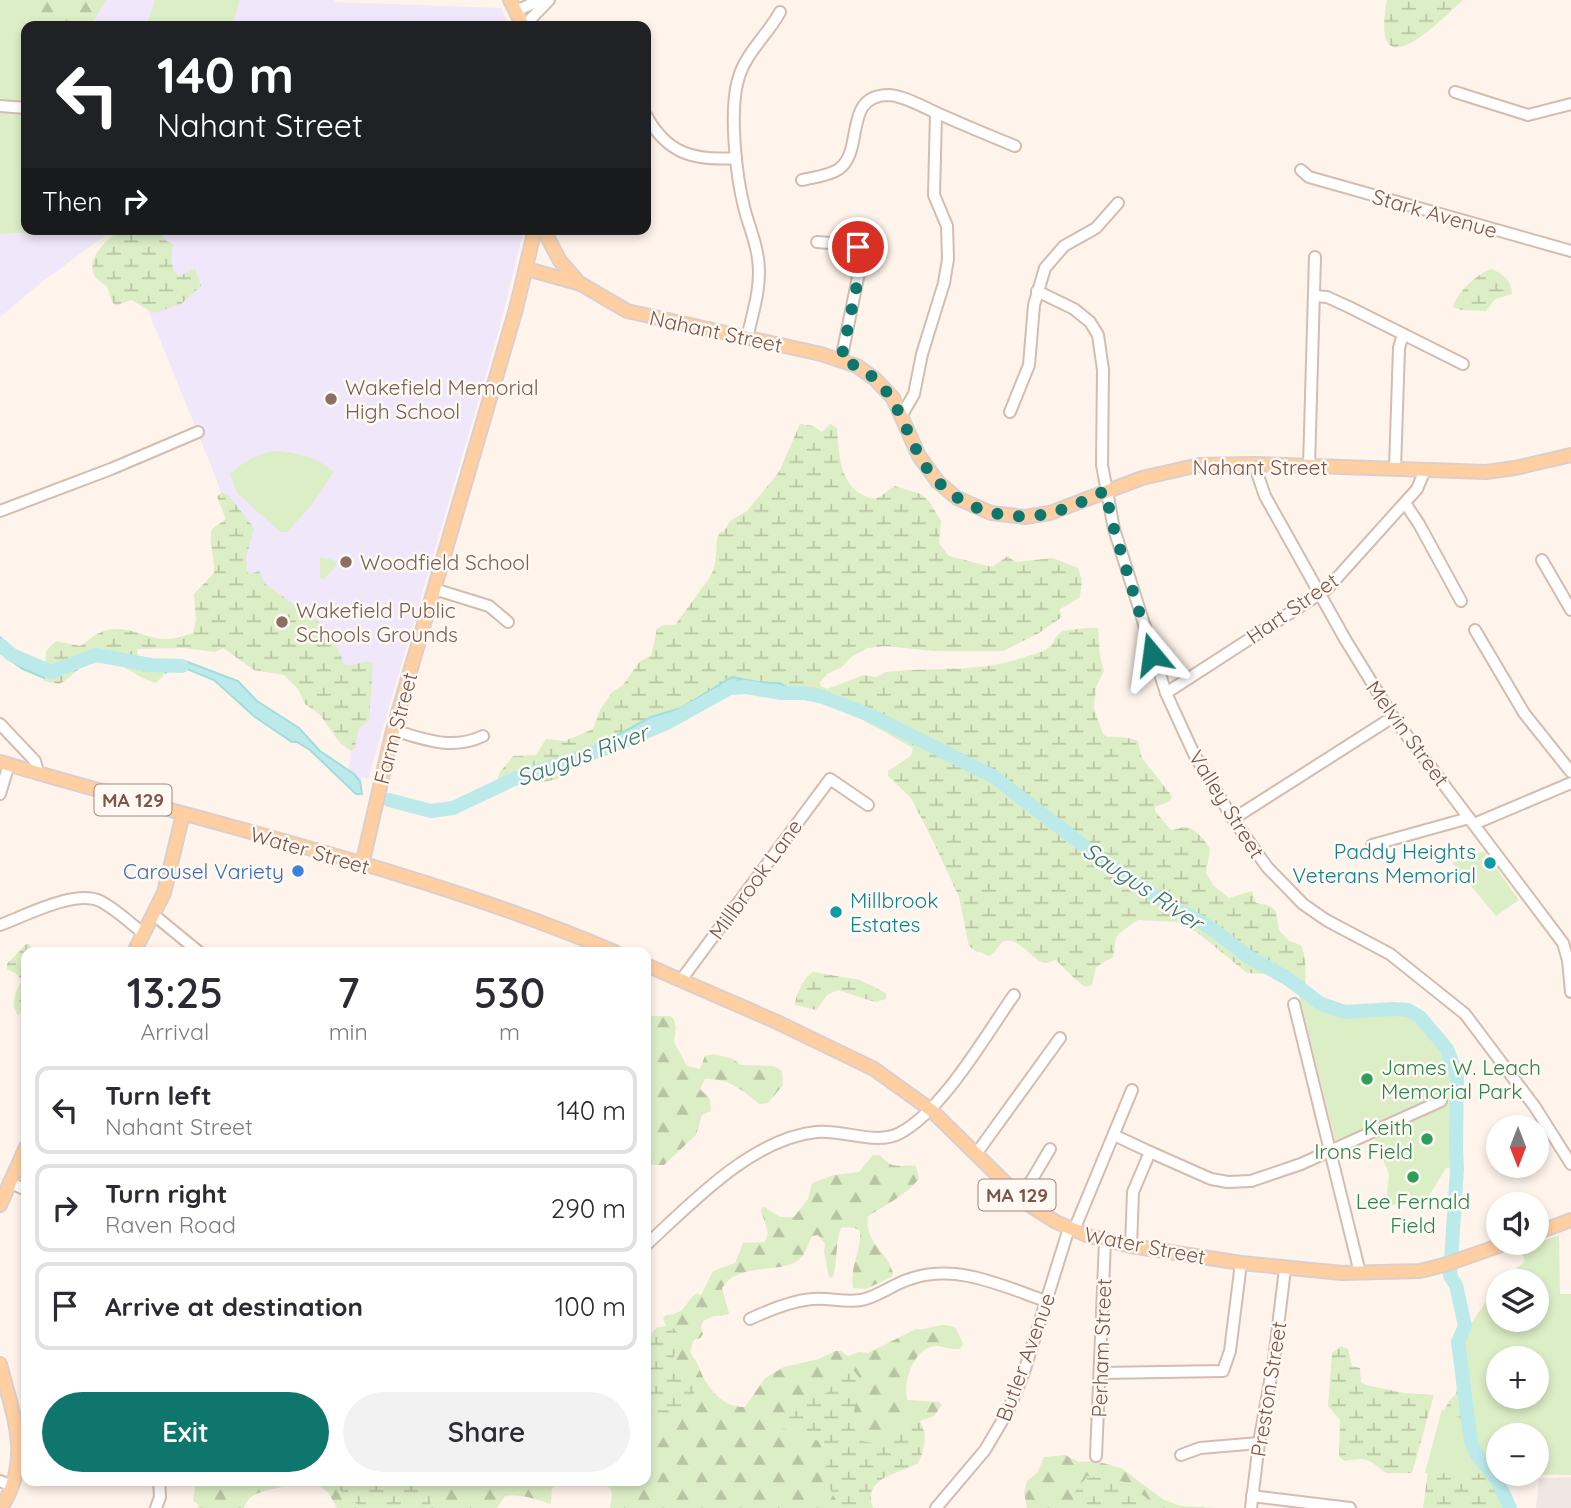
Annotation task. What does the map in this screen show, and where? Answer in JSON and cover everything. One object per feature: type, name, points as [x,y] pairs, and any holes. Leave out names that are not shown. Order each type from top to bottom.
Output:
[{"type":"main road","name":"Farm Street","points":[[362,865],[393,730],[527,269],[534,235]]},
{"type":"main road","name":"Nahant Street","points":[[546,235],[560,261],[581,284]]},
{"type":"main road","points":[[530,255],[547,255],[560,261]]},
{"type":"main road","name":"Nahant Street","points":[[527,269],[581,284],[627,311],[841,360],[857,366],[875,379],[892,398],[919,456],[930,473],[957,498],[981,510],[1001,515],[1037,516],[1062,510],[1105,491],[1154,474],[1185,467],[1254,464],[1475,472],[1506,470],[1571,455]]},
{"type":"main road","name":"Water Street","points":[[8,764],[508,909],[603,947]]},
{"type":"main road","points":[[137,947],[167,884],[183,814]]},
{"type":"main road","name":"Water Street","points":[[651,967],[848,1055],[884,1075],[931,1110],[1021,1198],[1072,1229],[1105,1241],[1285,1269],[1360,1273],[1410,1272],[1459,1261],[1486,1251]]},
{"type":"main road","points":[[0,1205],[21,1157]]},
{"type":"main road","points":[[1549,1228],[1571,1220]]},
{"type":"main road","points":[[0,1364],[21,1435]]},
{"type":"main road","points":[[1,1508],[6,1484],[18,1462],[21,1449]]},
{"type":"street","points":[[513,6],[540,0]]},
{"type":"street","points":[[529,21],[549,0]]},
{"type":"street","points":[[747,338],[758,286],[759,267],[757,249],[742,199],[736,158],[735,99],[739,75],[751,52],[770,30],[780,12]]},
{"type":"street","points":[[1455,92],[1528,115],[1571,104]]},
{"type":"street","points":[[802,180],[832,173],[844,164],[851,152],[856,119],[862,107],[884,96],[894,96],[1015,146]]},
{"type":"street","points":[[0,106],[21,108]]},
{"type":"street","points":[[902,415],[914,394],[948,259],[947,226],[934,195],[936,113]]},
{"type":"street","points":[[651,122],[661,137],[682,152],[704,159],[736,158]]},
{"type":"street","name":"Stark Avenue","points":[[1301,170],[1310,178],[1571,251]]},
{"type":"street","points":[[1010,412],[1029,365],[1037,291],[1045,268],[1057,252],[1072,240],[1096,228],[1118,203]]},
{"type":"street","points":[[817,242],[856,246],[863,253],[841,360]]},
{"type":"street","points":[[1309,466],[1315,257]]},
{"type":"street","name":"Valley Street","points":[[1037,291],[1074,309],[1090,322],[1098,335],[1103,370],[1101,456],[1105,491],[1114,529],[1166,693],[1198,760],[1233,819],[1267,867],[1303,904],[1326,920],[1390,954],[1465,1014],[1535,1107],[1571,1164]]},
{"type":"street","points":[[1315,296],[1330,298],[1463,364]]},
{"type":"street","points":[[1395,469],[1399,348],[1402,334]]},
{"type":"street","points":[[0,511],[111,469],[198,432]]},
{"type":"street","name":"Melvin Street","points":[[1254,464],[1265,496],[1319,594],[1393,718],[1567,941],[1571,992]]},
{"type":"street","name":"Hart Street","points":[[1166,693],[1335,583],[1405,503],[1420,484],[1425,470]]},
{"type":"street","points":[[1405,503],[1416,518],[1461,601]]},
{"type":"street","points":[[1542,560],[1569,603]]},
{"type":"street","points":[[434,589],[489,606],[508,622]]},
{"type":"street","points":[[1475,630],[1524,713],[1571,772]]},
{"type":"street","points":[[1233,819],[1393,718]]},
{"type":"street","points":[[0,724],[36,763],[38,772]]},
{"type":"street","points":[[393,730],[450,745],[470,743],[483,736]]},
{"type":"street","points":[[0,794],[8,764],[20,746]]},
{"type":"street","name":"Millbrook Lane","points":[[681,980],[830,779],[868,805]]},
{"type":"street","points":[[1372,845],[1472,821],[1571,783]]},
{"type":"street","points":[[0,925],[83,897],[102,902],[144,934]]},
{"type":"street","points":[[154,915],[193,947]]},
{"type":"street","points":[[651,1241],[728,1173],[781,1140],[804,1133],[827,1131],[887,1138],[901,1132],[931,1110],[1014,995]]},
{"type":"street","points":[[1294,1004],[1360,1273]]},
{"type":"street","points":[[976,1154],[1060,1038]]},
{"type":"street","name":"Butler Avenue","points":[[936,1508],[985,1450],[1003,1421],[1024,1372],[1072,1229],[1132,1090]]},
{"type":"street","points":[[1114,1135],[1199,1175],[1237,1183],[1273,1175],[1441,1101]]},
{"type":"street","points":[[1021,1198],[1050,1149]]},
{"type":"street","points":[[1131,1246],[1132,1197],[1150,1152]]},
{"type":"street","points":[[9,1182],[21,1188]]},
{"type":"street","name":"Perham Street","points":[[1096,1456],[1105,1241]]},
{"type":"street","points":[[1101,1373],[1220,1371],[1225,1368],[1230,1351],[1241,1263]]},
{"type":"street","name":"Preston Street","points":[[1251,1508],[1285,1269]]},
{"type":"street","points":[[750,1319],[780,1307],[812,1299],[862,1300],[913,1278],[936,1273],[957,1273],[981,1278],[1046,1301]]},
{"type":"street","points":[[1181,1455],[1202,1448],[1259,1443]]},
{"type":"street","points":[[156,1508],[160,1497],[159,1486]]},
{"type":"street","points":[[1252,1496],[1350,1508]]},
{"type":"shaded area","points":[[26,0],[334,0],[501,8],[507,21],[33,21]]},
{"type":"shaded area","points":[[21,233],[106,235],[0,317],[0,234]]},
{"type":"shaded area","name":"Wakefield Memorial High School","points":[[117,235],[523,235],[499,330],[368,779],[362,777],[359,783],[348,773],[358,705],[259,631],[242,550],[212,468]]},
{"type":"shaded area","points":[[1571,1477],[1571,1508],[1536,1508],[1538,1486],[1549,1486],[1549,1478]]},
{"type":"green space","points":[[0,0],[106,0],[94,21],[21,21]]},
{"type":"green space","points":[[0,0],[26,0],[33,21],[21,21],[21,233],[0,234]]},
{"type":"green space","points":[[155,0],[240,0],[234,21],[148,21]]},
{"type":"green space","points":[[1387,0],[1463,0],[1422,36],[1396,47],[1388,42],[1384,27]]},
{"type":"green space","points":[[114,235],[162,235],[166,241],[173,244],[171,260],[174,272],[180,276],[195,268],[201,286],[181,304],[154,313],[131,300],[116,306],[106,286],[95,277],[92,268],[100,249]]},
{"type":"green space","points":[[1492,269],[1506,279],[1512,294],[1495,299],[1486,311],[1460,310],[1453,307],[1468,284],[1480,274]]},
{"type":"green space","points":[[800,424],[813,426],[822,432],[830,424],[837,428],[839,455],[844,473],[853,488],[861,494],[875,498],[895,486],[921,494],[929,501],[941,521],[939,543],[949,556],[992,567],[1008,556],[1015,562],[1053,558],[1078,568],[1082,580],[1080,597],[1059,610],[1062,617],[1039,633],[1003,651],[933,651],[885,646],[868,648],[851,657],[842,667],[827,674],[820,683],[821,686],[827,689],[864,675],[876,677],[886,672],[972,668],[1005,663],[1047,649],[1061,632],[1098,628],[1104,671],[1096,687],[1094,709],[1103,734],[1107,737],[1138,741],[1142,758],[1172,796],[1170,801],[1155,807],[1155,811],[1171,830],[1187,827],[1205,842],[1210,849],[1206,873],[1213,885],[1229,898],[1252,891],[1256,903],[1275,910],[1279,930],[1289,941],[1301,945],[1303,950],[1306,971],[1302,996],[1266,974],[1247,973],[1198,933],[1177,922],[1138,920],[1121,932],[1116,938],[1113,957],[1096,967],[1092,985],[1086,987],[1056,960],[1043,963],[1013,942],[1002,942],[989,956],[974,950],[969,946],[959,897],[933,841],[911,798],[888,776],[888,771],[911,756],[913,748],[807,689],[793,690],[783,684],[732,677],[681,708],[651,717],[614,737],[594,749],[584,760],[557,779],[543,782],[497,781],[500,772],[513,756],[536,755],[546,739],[565,741],[593,729],[600,710],[612,692],[623,685],[640,661],[651,656],[657,629],[663,625],[675,625],[710,577],[715,562],[718,534],[724,531],[730,521],[747,511],[779,472]]},
{"type":"green space","points":[[274,451],[306,456],[334,472],[310,507],[287,532],[280,532],[237,493],[230,474],[250,459]]},
{"type":"green space","points":[[222,492],[229,496],[254,528],[246,558],[247,572],[250,574],[259,571],[265,584],[330,630],[344,664],[367,661],[373,664],[369,721],[359,728],[354,750],[351,751],[340,743],[320,715],[305,704],[298,689],[284,675],[254,670],[223,648],[215,652],[183,648],[137,649],[138,656],[153,662],[169,662],[163,668],[163,676],[156,683],[105,661],[87,664],[59,684],[44,681],[46,651],[56,641],[80,646],[100,633],[114,629],[160,639],[193,633],[196,620],[194,594],[214,573],[211,534],[213,528],[226,519],[217,497]]},
{"type":"green space","points":[[320,557],[337,561],[324,579],[320,578]]},
{"type":"green space","points":[[1484,851],[1519,900],[1496,916],[1452,863]]},
{"type":"green space","points":[[21,949],[21,981],[18,975],[7,969],[7,964]]},
{"type":"green space","points":[[813,972],[860,980],[886,993],[886,999],[875,1002],[838,990],[827,995],[816,1010],[795,1005],[801,987]]},
{"type":"green space","points":[[21,981],[21,1013],[18,1015],[14,1007],[15,994]]},
{"type":"green space","points":[[1297,987],[1321,1004],[1345,1012],[1408,1010],[1420,1017],[1447,1049],[1457,1076],[1457,1169],[1446,1168],[1427,1199],[1386,1206],[1389,1174],[1370,1128],[1335,1140]]},
{"type":"green space","points":[[651,1016],[670,1016],[674,1019],[674,1042],[687,1066],[700,1069],[705,1056],[714,1054],[733,1059],[741,1065],[774,1066],[782,1071],[783,1085],[768,1103],[759,1104],[728,1083],[705,1079],[700,1089],[710,1099],[711,1111],[702,1115],[696,1135],[664,1165],[651,1165]]},
{"type":"green space","points":[[873,1155],[880,1155],[896,1166],[916,1166],[919,1179],[901,1195],[868,1216],[870,1234],[891,1267],[893,1275],[866,1289],[853,1288],[860,1231],[849,1227],[841,1228],[833,1277],[829,1278],[825,1244],[818,1235],[812,1236],[802,1257],[795,1263],[751,1271],[730,1279],[722,1288],[729,1313],[703,1321],[703,1334],[694,1340],[690,1351],[715,1394],[729,1404],[745,1407],[765,1378],[784,1367],[819,1359],[835,1351],[841,1351],[848,1356],[859,1352],[868,1353],[916,1329],[940,1325],[956,1328],[963,1344],[960,1349],[937,1346],[929,1348],[916,1358],[909,1375],[907,1400],[939,1402],[942,1405],[934,1416],[920,1421],[925,1434],[918,1463],[877,1483],[872,1490],[873,1508],[610,1508],[612,1494],[606,1486],[651,1486],[651,1335],[655,1330],[666,1326],[663,1318],[682,1310],[697,1293],[701,1295],[713,1271],[735,1263],[743,1243],[765,1242],[768,1233],[761,1210],[763,1206],[780,1217],[794,1217],[808,1199],[812,1183],[834,1175],[859,1172]]},
{"type":"green space","points":[[1559,1235],[1560,1294],[1571,1294],[1571,1475],[1549,1475],[1549,1423],[1486,1423],[1486,1474],[1425,1473],[1442,1409],[1464,1420],[1457,1378],[1458,1353],[1469,1327],[1486,1302],[1486,1332],[1549,1332],[1549,1269],[1516,1269],[1525,1261],[1523,1255],[1549,1255],[1549,1239]]},
{"type":"green space","points":[[658,1327],[672,1327],[677,1332],[678,1345],[674,1356],[681,1369],[696,1383],[696,1390],[683,1411],[651,1410],[652,1333]]},
{"type":"green space","points":[[1341,1346],[1348,1349],[1352,1366],[1360,1368],[1361,1382],[1366,1385],[1404,1393],[1434,1395],[1412,1473],[1386,1473],[1368,1460],[1345,1461],[1339,1457],[1340,1420],[1328,1406],[1332,1353]]},
{"type":"green space","points":[[844,1368],[854,1371],[859,1377],[854,1424],[860,1440],[884,1442],[910,1419],[919,1420],[924,1431],[924,1447],[918,1463],[877,1483],[870,1498],[873,1508],[840,1508],[829,1487],[824,1454],[819,1442],[804,1431],[781,1429],[781,1423],[814,1397],[828,1392]]},
{"type":"green space","points":[[1461,1376],[1486,1441],[1486,1486],[1504,1486],[1512,1508],[1423,1508],[1429,1464],[1445,1409],[1456,1394],[1457,1382]]},
{"type":"green space","points":[[1065,1455],[1079,1462],[1095,1461],[1121,1468],[1164,1500],[1181,1506],[1216,1508],[1027,1508],[1024,1492],[1027,1481],[1037,1473],[1044,1457]]},
{"type":"green space","points":[[1087,1476],[1125,1482],[1152,1505],[1147,1508],[1072,1508],[1075,1492]]},
{"type":"green space","points":[[195,1486],[284,1486],[252,1496],[244,1508],[197,1508],[199,1505],[193,1501]]},
{"type":"green space","points":[[319,1486],[554,1486],[551,1504],[529,1497],[505,1496],[497,1508],[337,1508],[328,1492]]},
{"type":"green space","points":[[336,1486],[437,1486],[430,1508],[362,1508]]},
{"type":"water","points":[[0,637],[25,659],[44,670],[44,678],[23,669],[0,653]]},
{"type":"water","points":[[173,661],[185,661],[238,681],[257,701],[299,728],[320,751],[354,774],[360,781],[362,794],[356,794],[310,750],[292,742],[255,717],[214,680],[180,666],[165,673],[163,668]]},
{"type":"water","points":[[732,677],[762,683],[779,683],[789,688],[760,688],[739,680],[716,689],[663,722],[596,749],[584,760],[594,749],[614,737],[651,717],[681,708]]},
{"type":"waterway","points":[[0,645],[12,655],[51,672],[96,655],[151,665],[182,666]]},
{"type":"waterway","name":"Saugus River","points":[[389,800],[431,811],[453,808],[514,779],[604,749],[667,723],[730,688],[804,693],[823,697],[872,716],[994,777],[1101,859],[1163,901],[1211,928],[1247,956],[1287,978],[1321,1004],[1345,1012],[1408,1010],[1420,1017],[1447,1049],[1457,1076],[1457,1169],[1450,1276],[1456,1285],[1465,1326],[1458,1342],[1471,1442],[1477,1455],[1497,1480],[1510,1508]]},
{"type":"place","name":"Wakefield Memorial High School","points":[[331,399]]},
{"type":"place","name":"Woodfield School","points":[[346,562]]},
{"type":"place","name":"Wakefield Public Schools Grounds","points":[[282,622]]},
{"type":"place","name":"Paddy Heights Veterans Memorial","points":[[1490,863]]},
{"type":"place","name":"Carousel Variety","points":[[298,871]]},
{"type":"place","name":"Millbrook Estates","points":[[836,912]]},
{"type":"place","name":"James W. Leach Memorial Park","points":[[1367,1079]]},
{"type":"place","name":"Keith Irons Field","points":[[1427,1139]]},
{"type":"place","name":"Lee Fernald Field","points":[[1413,1177]]},
{"type":"route","points":[[858,247],[863,256],[841,360],[857,366],[884,388],[899,409],[919,456],[930,473],[948,491],[969,505],[1001,515],[1037,516],[1062,510],[1105,491],[1152,654]]}]
